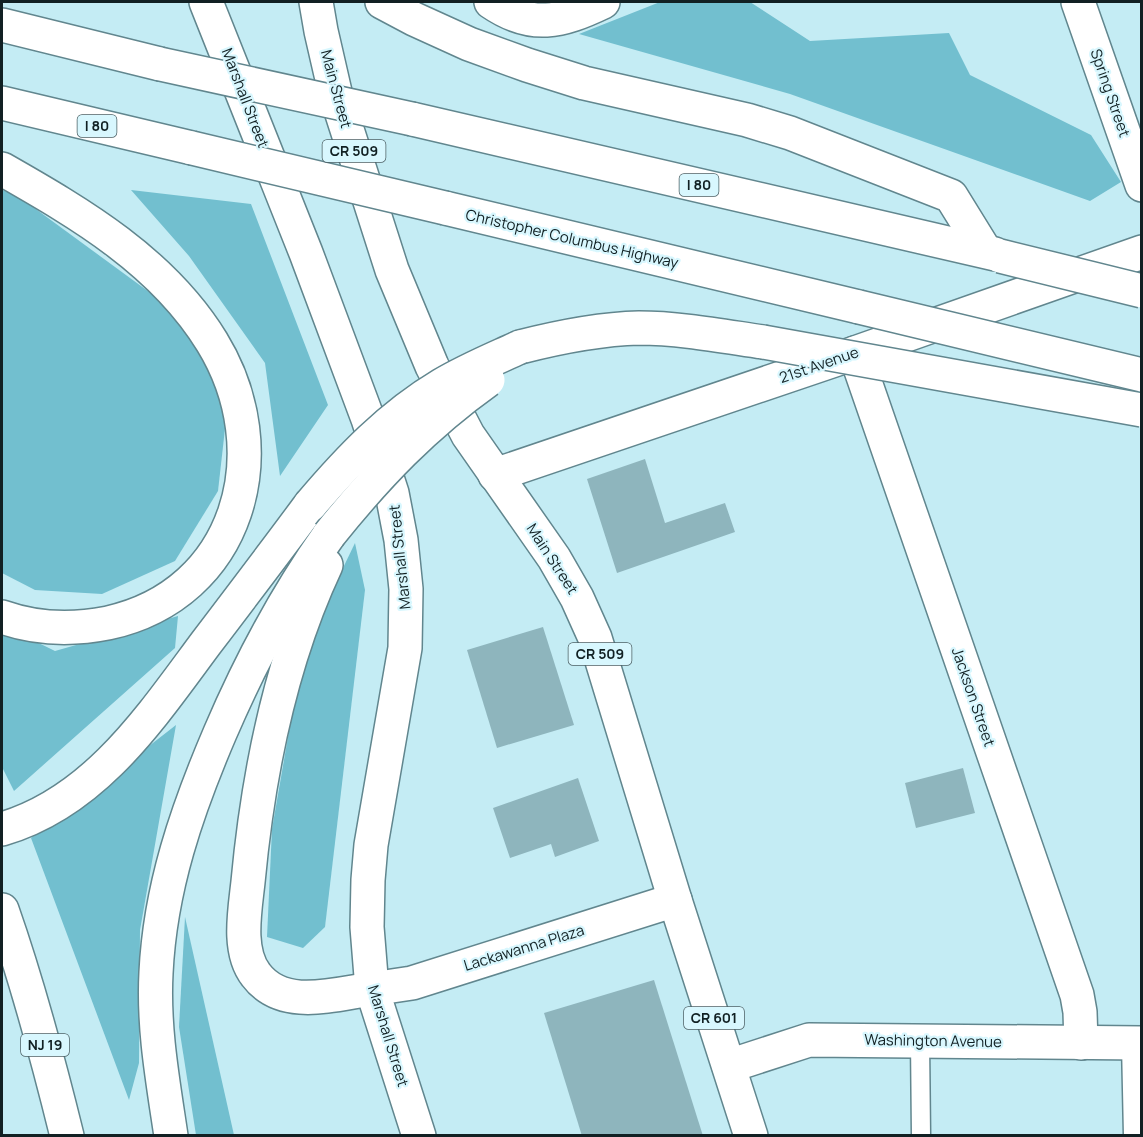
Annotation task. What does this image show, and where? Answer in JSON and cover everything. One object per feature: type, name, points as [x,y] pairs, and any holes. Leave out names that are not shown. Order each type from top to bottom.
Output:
[{"type":"main road","name":"Marshall Street","points":[[206,2],[302,242],[393,493],[406,589],[405,648],[371,845],[367,927],[372,989],[418,1136]]},
{"type":"main road","name":"Main Street","points":[[316,2],[335,92],[392,270],[432,366],[468,435],[554,558],[577,598],[595,638],[675,900],[751,1136]]},
{"type":"main road","points":[[382,2],[442,31],[526,66],[584,83],[703,110],[790,133],[951,196],[993,253]]},
{"type":"main road","points":[[491,2],[507,13],[531,20],[554,20],[578,14],[603,2]]},
{"type":"main road","name":"Spring Street","points":[[1078,2],[1142,185]]},
{"type":"main road","name":"I 80","points":[[2,25],[160,64],[412,119],[993,253],[1142,291]]},
{"type":"main road","name":"Christopher Columbus Highway","points":[[2,103],[1142,375]]},
{"type":"main road","points":[[2,169],[116,239],[145,263],[174,293],[213,344],[226,370],[243,423],[245,451],[243,479],[237,507],[227,532],[206,564],[174,597],[122,620],[93,626],[65,628],[36,626],[2,617]]},
{"type":"main road","name":"21st Avenue","points":[[495,475],[855,353],[1142,252]]},
{"type":"main road","points":[[2,829],[43,812],[67,797],[103,770],[128,745],[310,505],[371,438],[406,408],[442,385],[522,353],[569,336],[601,331],[640,328],[679,330],[763,342],[1142,410]]},
{"type":"main road","points":[[171,1136],[160,1063],[156,1005],[159,938],[168,882],[192,800],[231,708],[279,611],[303,572],[333,539],[390,463],[452,406],[522,353]]},
{"type":"main road","name":"Jackson Street","points":[[855,353],[1077,995],[1081,1043]]},
{"type":"main road","name":"Lackawanna Plaza","points":[[333,539],[302,624],[273,726],[254,822],[244,936],[247,958],[256,975],[269,987],[285,995],[308,999],[412,983],[675,900]]},
{"type":"main road","name":"NJ 19","points":[[2,910],[44,1042],[67,1136]]},
{"type":"main road","name":"Washington Avenue","points":[[729,1066],[809,1040],[1136,1043]]},
{"type":"lane","points":[[920,1041],[921,1136]]},
{"type":"lane","points":[[1133,1136],[1136,1043]]},
{"type":"shaded area","points":[[660,2],[750,2],[810,41],[949,33],[970,75],[1091,135],[1121,182],[1090,201],[790,94],[579,34]]},
{"type":"shaded area","points":[[2,190],[18,196],[171,308],[228,402],[218,491],[175,561],[102,594],[35,590],[2,573]]},
{"type":"shaded area","points":[[131,190],[251,204],[328,405],[280,476],[265,363],[189,256]]},
{"type":"shaded area","points":[[355,543],[365,590],[325,927],[303,948],[267,937],[272,829],[303,651]]},
{"type":"shaded area","points":[[178,616],[175,648],[14,791],[2,767],[2,625],[55,651]]},
{"type":"shaded area","points":[[176,725],[140,930],[139,1063],[129,1100],[31,838]]},
{"type":"shaded area","points":[[185,917],[234,1135],[196,1135],[179,1027]]},
{"type":"building","points":[[645,459],[665,523],[725,503],[735,532],[617,573],[587,479]]},
{"type":"building","points":[[543,627],[574,725],[497,748],[467,650]]},
{"type":"building","points":[[963,768],[975,813],[916,828],[905,783]]},
{"type":"building","points":[[578,778],[599,841],[555,857],[551,844],[510,858],[493,808]]},
{"type":"building","points":[[654,980],[703,1136],[582,1136],[544,1013]]}]
